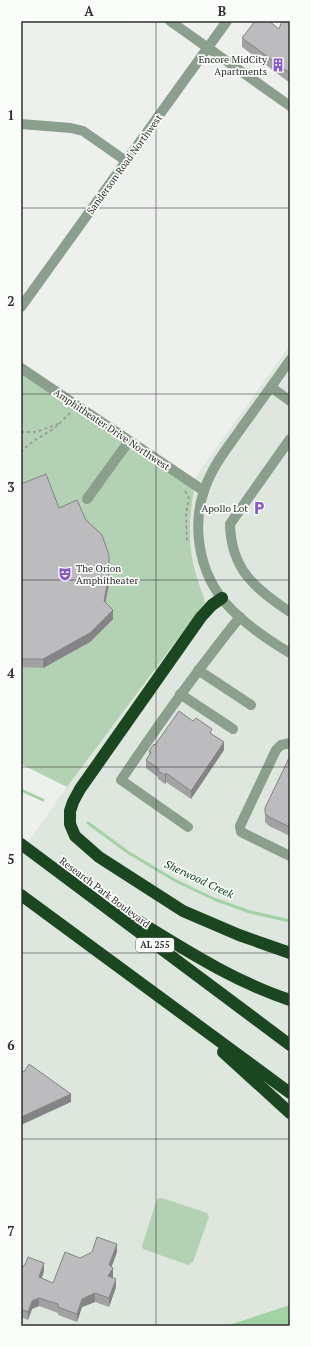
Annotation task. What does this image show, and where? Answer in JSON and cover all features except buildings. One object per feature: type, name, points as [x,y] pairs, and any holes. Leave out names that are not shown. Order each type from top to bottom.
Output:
[{"type":"highway","points":[[222,598],[212,605],[201,617],[80,789],[72,802],[70,824],[75,836],[99,857],[183,911],[239,935],[290,953]]},
{"type":"highway","name":"Research Park Boulevard","points":[[21,844],[290,1045]]},
{"type":"highway","points":[[66,879],[205,961],[267,993],[290,1000]]},
{"type":"highway","points":[[21,895],[290,1093]]},
{"type":"highway","points":[[174,1008],[290,1112]]},
{"type":"street","points":[[170,21],[290,106]]},
{"type":"street","name":"Sanderson Road Northwest","points":[[21,306],[227,21]]},
{"type":"street","points":[[21,124],[71,128],[83,131],[126,161]]},
{"type":"street","points":[[290,360],[220,458],[204,491],[198,512],[198,539],[205,565],[209,576],[222,598],[240,617],[290,654]]},
{"type":"street","name":"Amphitheater Drive Northwest","points":[[21,368],[204,491]]},
{"type":"street","points":[[271,387],[290,401]]},
{"type":"street","points":[[290,439],[230,524],[231,540],[238,562],[250,581],[271,599],[290,612]]},
{"type":"street","points":[[87,499],[129,441]]},
{"type":"street","points":[[188,827],[121,780],[180,694],[240,617]]},
{"type":"street","points":[[198,670],[251,705]]},
{"type":"street","points":[[180,694],[233,729]]},
{"type":"street","points":[[290,743],[281,745],[276,750],[240,826],[241,832],[290,856]]},
{"type":"path","points":[[21,452],[33,441],[56,428],[72,411]]},
{"type":"path","points":[[21,432],[31,433],[41,431],[64,420]]},
{"type":"shaded area","points":[[290,345],[290,1326],[21,1326],[21,852],[67,787],[205,602],[191,552],[190,530],[194,491],[189,486]]},
{"type":"shaded area","points":[[21,368],[194,491],[190,520],[191,550],[195,570],[205,602],[67,787],[21,764]]},
{"type":"shaded area","points":[[162,1198],[207,1213],[209,1217],[193,1262],[188,1265],[143,1249],[142,1246],[157,1199]]},
{"type":"shaded area","points":[[290,1305],[290,1326],[226,1326]]},
{"type":"waterway","name":"Sherwood Creek","points":[[21,790],[43,800]]},
{"type":"waterway","name":"Sherwood Creek","points":[[88,823],[129,853],[176,881],[214,899],[250,912],[290,921]]},
{"type":"place","name":"Encore MidCity Apartments","points":[[278,65]]},
{"type":"place","name":"Apollo Lot","points":[[259,508]]},
{"type":"place","name":"The Orion Amphitheater","points":[[65,574]]}]
